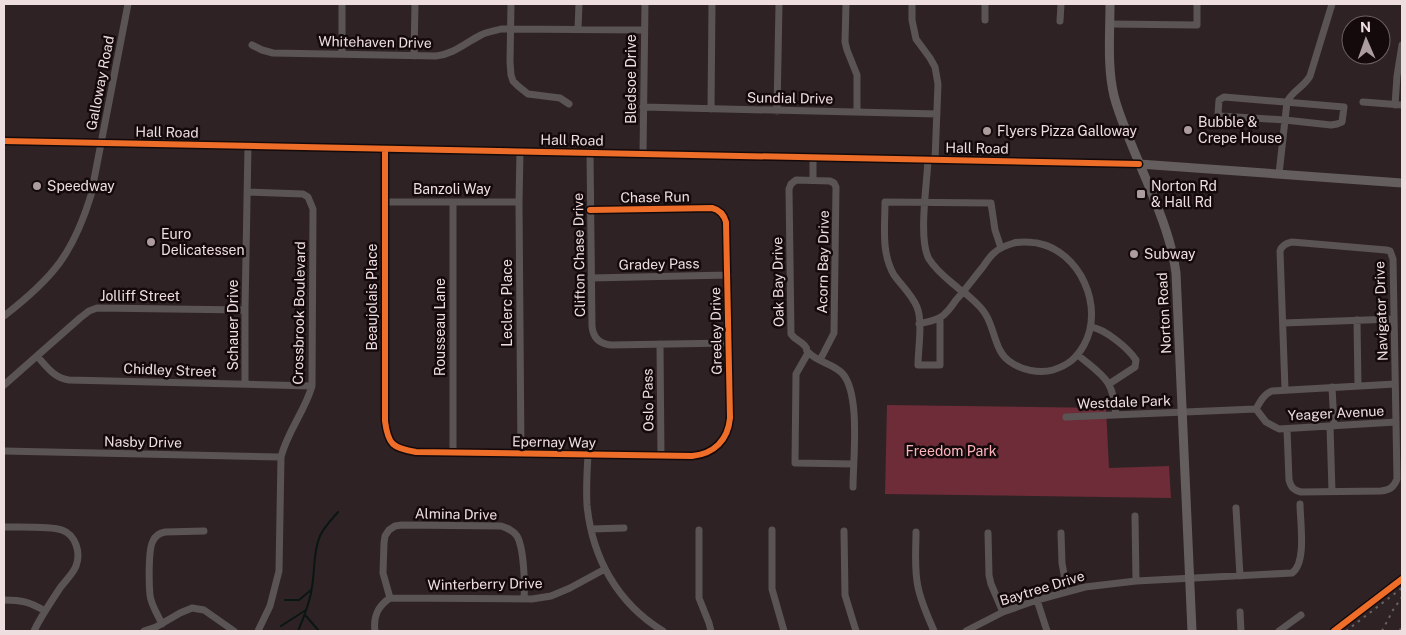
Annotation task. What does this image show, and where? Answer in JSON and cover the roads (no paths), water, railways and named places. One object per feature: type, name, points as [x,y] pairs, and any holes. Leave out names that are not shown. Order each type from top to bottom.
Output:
[{"type":"main road","name":"Norton Road","points":[[1110,4],[1114,97],[1165,229],[1175,266],[1192,631]]},
{"type":"main road","name":"Hall Road","points":[[1139,164],[1402,183]]},
{"type":"street","name":"Galloway Road","points":[[4,316],[43,283],[61,262],[82,224],[91,195],[128,4]]},
{"type":"street","points":[[342,4],[342,54]]},
{"type":"street","points":[[414,56],[415,4]]},
{"type":"street","points":[[511,4],[510,68],[513,80],[528,94],[560,98],[569,104]]},
{"type":"street","points":[[578,29],[579,4]]},
{"type":"street","name":"Bledsoe Drive","points":[[643,154],[645,4]]},
{"type":"street","points":[[711,109],[712,4]]},
{"type":"street","points":[[777,111],[779,4]]},
{"type":"street","points":[[846,4],[847,50],[857,74],[857,112]]},
{"type":"street","points":[[912,4],[912,20],[916,39],[930,58],[937,74],[938,84],[932,160],[925,203],[924,236],[928,258],[936,270],[964,292],[981,308],[991,325],[1001,352],[1009,361],[1022,368],[1040,372],[1061,368],[1078,355],[1088,338],[1091,327],[1090,303],[1086,286],[1076,268],[1054,249],[1030,242],[1014,243],[992,254],[964,292],[940,318],[919,324]]},
{"type":"street","points":[[985,4],[985,20]]},
{"type":"street","points":[[1060,21],[1061,4]]},
{"type":"street","points":[[1110,24],[1197,25],[1197,4]]},
{"type":"street","points":[[1279,174],[1286,103],[1292,92],[1306,82],[1310,76],[1332,4]]},
{"type":"street","name":"Whitehaven Drive","points":[[252,44],[262,50],[273,53],[445,55],[454,52],[482,35],[501,29],[644,30]]},
{"type":"street","points":[[1363,102],[1398,105],[1397,76],[1402,45]]},
{"type":"street","points":[[1224,97],[1286,103],[1344,107],[1342,122],[1337,124],[1221,116],[1218,114],[1219,100],[1224,97]]},
{"type":"street","name":"Sundial Drive","points":[[643,107],[937,114]]},
{"type":"street","name":"Hall Road","points":[[4,141],[1139,164]]},
{"type":"street","name":"Schauer Drive","points":[[245,384],[248,146]]},
{"type":"street","name":"Beaujolais Place","points":[[385,149],[385,421],[387,434],[392,444]]},
{"type":"street","name":"Leclerc Place","points":[[520,152],[521,454]]},
{"type":"street","name":"Clifton Chase Drive","points":[[590,153],[592,331],[602,343],[611,345],[660,344]]},
{"type":"street","points":[[813,157],[813,180]]},
{"type":"street","name":"Oak Bay Drive","points":[[813,180],[796,180],[789,189],[791,334],[805,346],[808,352],[841,372],[847,381],[854,408],[853,487]]},
{"type":"street","name":"Acorn Bay Drive","points":[[813,180],[832,181],[837,193],[834,333],[820,360]]},
{"type":"street","name":"Crossbrook Boulevard","points":[[247,192],[302,194],[308,197],[313,209],[312,386],[309,398],[284,447],[281,457],[279,571],[270,606],[258,631]]},
{"type":"street","name":"Banzoli Way","points":[[385,202],[519,202]]},
{"type":"street","name":"Rousseau Lane","points":[[453,202],[453,453]]},
{"type":"street","points":[[940,318],[940,365],[918,365],[919,324],[916,306],[893,273],[885,250],[886,202],[991,203],[995,230],[1001,248]]},
{"type":"street","name":"Chase Run","points":[[590,210],[708,208],[716,209],[720,212]]},
{"type":"street","name":"Greeley Drive","points":[[716,448],[724,439],[730,424],[726,222],[720,212]]},
{"type":"street","name":"Navigator Drive","points":[[1285,389],[1280,251],[1284,244],[1292,242],[1386,250],[1390,252],[1393,259],[1397,479],[1394,486],[1389,490],[1332,491]]},
{"type":"street","name":"Gradey Pass","points":[[591,278],[728,275]]},
{"type":"street","name":"Jolliff Street","points":[[4,385],[84,314],[96,308],[245,310]]},
{"type":"street","points":[[1283,323],[1394,319]]},
{"type":"street","points":[[1357,320],[1358,386]]},
{"type":"street","points":[[1091,327],[1112,336],[1136,360],[1135,367],[1109,384]]},
{"type":"street","points":[[660,344],[729,343]]},
{"type":"street","name":"Oslo Pass","points":[[660,344],[661,456]]},
{"type":"street","points":[[808,352],[796,374],[795,463],[853,464]]},
{"type":"street","points":[[1078,355],[1109,384],[1114,399],[1116,415]]},
{"type":"street","name":"Chidley Street","points":[[37,356],[51,372],[64,379],[312,386]]},
{"type":"street","points":[[1256,409],[1262,398],[1269,392],[1285,389],[1395,384]]},
{"type":"street","points":[[1287,429],[1290,486],[1301,492],[1332,491],[1332,387]]},
{"type":"street","name":"Westdale Park","points":[[1066,417],[1256,409]]},
{"type":"street","name":"Yeager Avenue","points":[[1256,409],[1266,422],[1279,429],[1396,422]]},
{"type":"street","name":"Epernay Way","points":[[392,444],[399,448],[416,452],[661,456],[700,455],[716,448]]},
{"type":"street","name":"Nasby Drive","points":[[4,451],[281,457]]},
{"type":"street","points":[[588,455],[587,496],[591,529],[605,570],[627,601],[649,622],[663,631]]},
{"type":"street","name":"Baytree Drive","points":[[966,631],[1003,612],[1036,600],[1067,591],[1103,584],[1292,573],[1298,568],[1302,553],[1300,504]]},
{"type":"street","points":[[1236,508],[1240,576]]},
{"type":"street","points":[[1134,516],[1136,581]]},
{"type":"street","name":"Almina Drive","points":[[390,598],[383,574],[385,536],[395,526],[402,525],[501,526],[510,529],[517,536],[519,542],[524,568],[524,599]]},
{"type":"street","points":[[4,527],[56,528],[73,538],[76,543],[78,551],[76,567],[45,611],[34,631]]},
{"type":"street","points":[[591,529],[624,528]]},
{"type":"street","points":[[699,530],[699,598],[711,631]]},
{"type":"street","points":[[772,530],[772,589],[784,631]]},
{"type":"street","points":[[844,531],[845,595],[856,631]]},
{"type":"street","points":[[162,624],[150,596],[150,549],[153,540],[160,533],[165,532],[204,532]]},
{"type":"street","points":[[916,532],[918,586],[922,602],[934,631]]},
{"type":"street","points":[[988,533],[989,575],[1003,612]]},
{"type":"street","points":[[1061,533],[1062,563],[1067,591]]},
{"type":"street","name":"Winterberry Drive","points":[[390,598],[524,599],[551,596],[605,570]]},
{"type":"street","points":[[374,631],[376,612],[390,598]]},
{"type":"street","points":[[4,600],[24,601],[45,611]]},
{"type":"street","points":[[1036,600],[1047,631]]},
{"type":"street","points":[[144,631],[156,628],[192,608],[204,610],[234,631]]},
{"type":"street","points":[[1240,612],[1241,631]]},
{"type":"street","points":[[1279,631],[1301,615]]},
{"type":"waterway","points":[[298,631],[311,593],[315,555],[320,536],[338,512]]},
{"type":"waterway","points":[[285,600],[299,600],[311,590]]},
{"type":"waterway","points":[[281,626],[306,610]]},
{"type":"waterway","points":[[306,616],[319,631]]},
{"type":"railway","points":[[1346,631],[1402,588]]},
{"type":"railway","points":[[1382,631],[1402,597]]},
{"type":"railway","points":[[1400,631],[1402,624]]},
{"type":"place","name":"Bubble & Crepe House","points":[[1188,130]]},
{"type":"place","name":"Flyers Pizza Galloway","points":[[987,131]]},
{"type":"place","name":"Speedway","points":[[37,186]]},
{"type":"place","name":"Norton Rd & Hall Rd","points":[[1141,194]]},
{"type":"place","name":"Euro Delicatessen","points":[[151,242]]},
{"type":"place","name":"Subway","points":[[1134,254]]},
{"type":"park label","name":"Freedom Park","points":[[951,451]]}]
